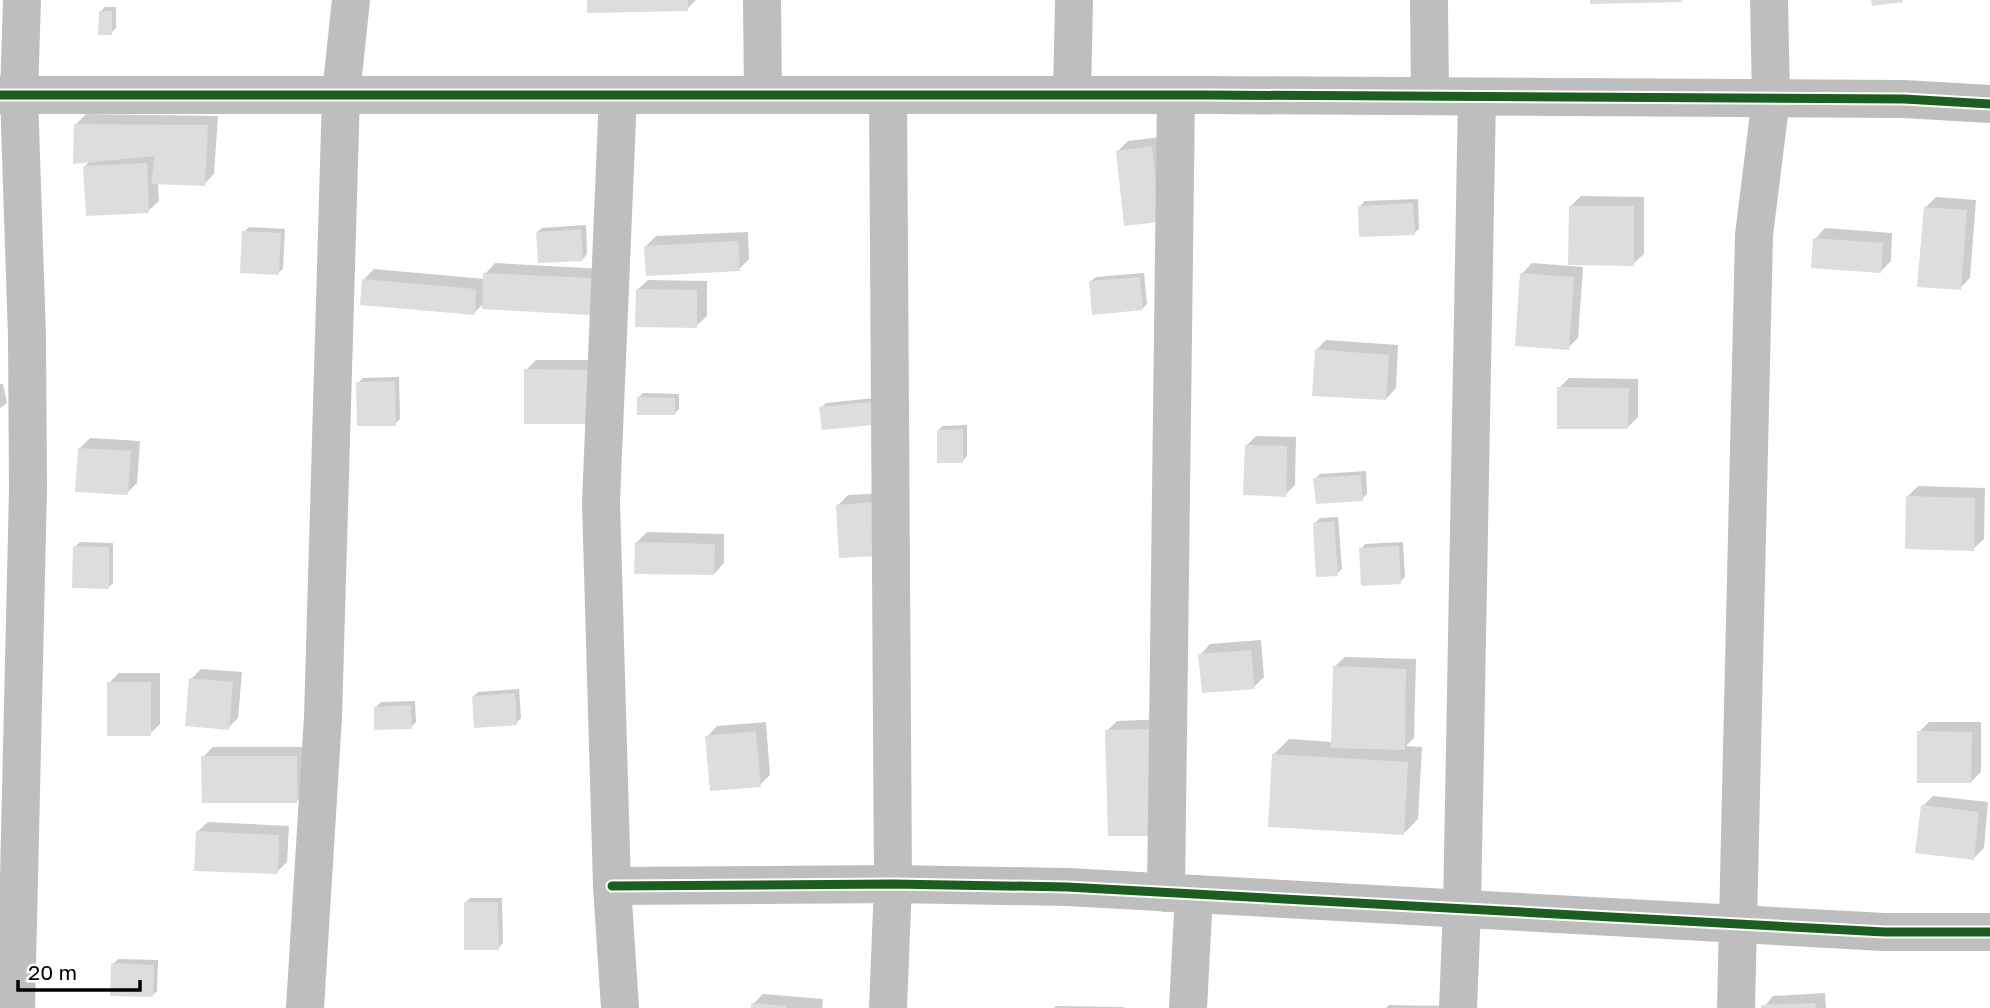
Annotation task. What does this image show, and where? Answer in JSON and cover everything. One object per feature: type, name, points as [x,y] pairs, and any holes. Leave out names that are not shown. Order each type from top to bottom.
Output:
[{"type":"street","points":[[16,1008],[21,696],[28,489],[27,337],[9,95],[22,0]]},
{"type":"street","points":[[304,1008],[323,717],[341,94],[351,0]]},
{"type":"street","points":[[762,0],[764,95]]},
{"type":"street","points":[[1072,95],[1074,0]]},
{"type":"street","points":[[1429,0],[1430,96]]},
{"type":"street","points":[[1736,1008],[1754,235],[1771,98],[1769,0]]},
{"type":"street","points":[[9,95],[1430,96],[1904,99],[1990,104]]},
{"type":"street","points":[[618,95],[601,502],[612,886],[620,1008]]},
{"type":"street","points":[[888,95],[893,884],[888,1008]]},
{"type":"street","points":[[1176,95],[1180,893],[1188,1008]]},
{"type":"street","points":[[1458,1008],[1476,97]]},
{"type":"street","points":[[612,886],[893,884],[1067,887],[1884,932],[1990,932]]},
{"type":"building","points":[[587,0],[688,0],[688,11],[587,13]]},
{"type":"building","points":[[1590,0],[1682,0],[1682,2],[1590,4]]},
{"type":"building","points":[[1871,0],[1903,0],[1903,2],[1872,6]]},
{"type":"building","points":[[99,11],[112,11],[112,35],[98,35]]},
{"type":"building","points":[[74,124],[208,125],[205,186],[151,184],[155,156],[73,164]]},
{"type":"building","points":[[1152,146],[1160,222],[1124,226],[1116,151]]},
{"type":"building","points":[[147,163],[149,213],[86,216],[83,166]]},
{"type":"building","points":[[1413,203],[1415,235],[1359,237],[1358,206]]},
{"type":"building","points":[[1569,206],[1634,206],[1634,266],[1568,265]]},
{"type":"building","points":[[1924,207],[1967,210],[1961,290],[1917,287]]},
{"type":"building","points":[[581,229],[583,261],[538,263],[536,232]]},
{"type":"building","points":[[242,231],[281,233],[279,275],[240,273]]},
{"type":"building","points":[[1813,238],[1883,243],[1881,273],[1811,268]]},
{"type":"building","points":[[738,241],[740,271],[646,276],[644,246]]},
{"type":"building","points":[[483,273],[593,278],[591,315],[482,309]]},
{"type":"building","points":[[1520,273],[1574,277],[1569,350],[1515,346]]},
{"type":"building","points":[[1140,277],[1143,310],[1092,315],[1089,281]]},
{"type":"building","points":[[362,279],[476,289],[475,315],[360,305]]},
{"type":"building","points":[[636,289],[697,290],[697,328],[635,327]]},
{"type":"building","points":[[1315,349],[1389,355],[1386,400],[1312,396]]},
{"type":"building","points":[[524,369],[591,370],[591,424],[524,424]]},
{"type":"building","points":[[395,381],[396,426],[357,426],[356,382]]},
{"type":"building","points":[[1557,387],[1629,388],[1628,429],[1557,429]]},
{"type":"building","points":[[637,397],[675,398],[675,415],[637,415]]},
{"type":"building","points":[[881,401],[884,424],[822,430],[819,407]]},
{"type":"building","points":[[963,429],[963,463],[937,463],[937,430]]},
{"type":"building","points":[[1245,445],[1287,446],[1286,497],[1243,495]]},
{"type":"building","points":[[78,448],[131,451],[128,495],[75,492]]},
{"type":"building","points":[[1361,475],[1363,501],[1316,504],[1313,478]]},
{"type":"building","points":[[1906,496],[1975,498],[1974,551],[1905,549]]},
{"type":"building","points":[[874,502],[877,556],[839,558],[836,505]]},
{"type":"building","points":[[1334,521],[1338,576],[1316,577],[1313,523]]},
{"type":"building","points":[[635,542],[715,544],[714,575],[634,574]]},
{"type":"building","points":[[73,546],[109,547],[109,589],[72,588]]},
{"type":"building","points":[[1399,546],[1401,584],[1361,586],[1359,548]]},
{"type":"building","points":[[1251,650],[1255,689],[1202,693],[1198,654]]},
{"type":"building","points":[[1333,666],[1406,669],[1405,750],[1331,748]]},
{"type":"building","points":[[189,678],[233,682],[229,730],[185,726]]},
{"type":"building","points":[[107,682],[151,682],[151,736],[107,736]]},
{"type":"building","points":[[515,693],[517,725],[474,728],[472,696]]},
{"type":"building","points":[[411,705],[412,729],[374,730],[374,707]]},
{"type":"building","points":[[1156,729],[1159,836],[1108,836],[1105,730]]},
{"type":"building","points":[[756,731],[761,787],[710,791],[705,736]]},
{"type":"building","points":[[1917,731],[1972,732],[1971,783],[1917,783]]},
{"type":"building","points":[[1272,754],[1408,762],[1404,835],[1268,827]]},
{"type":"building","points":[[201,756],[297,756],[297,803],[202,803]]},
{"type":"building","points":[[1921,805],[1979,812],[1974,860],[1915,853]]},
{"type":"building","points":[[196,831],[279,835],[278,874],[194,871]]},
{"type":"building","points":[[464,902],[498,902],[499,950],[464,950]]},
{"type":"building","points":[[111,963],[154,965],[153,997],[110,996]]},
{"type":"building","points":[[751,1003],[786,1006],[786,1008],[751,1008]]},
{"type":"building","points":[[1815,1003],[1816,1008],[1761,1008],[1761,1005]]},
{"type":"cycle path","points":[[0,95],[1205,95],[1904,99],[1990,104]]},
{"type":"cycle path","points":[[612,886],[893,884],[1067,887],[1884,932],[1990,932]]}]
